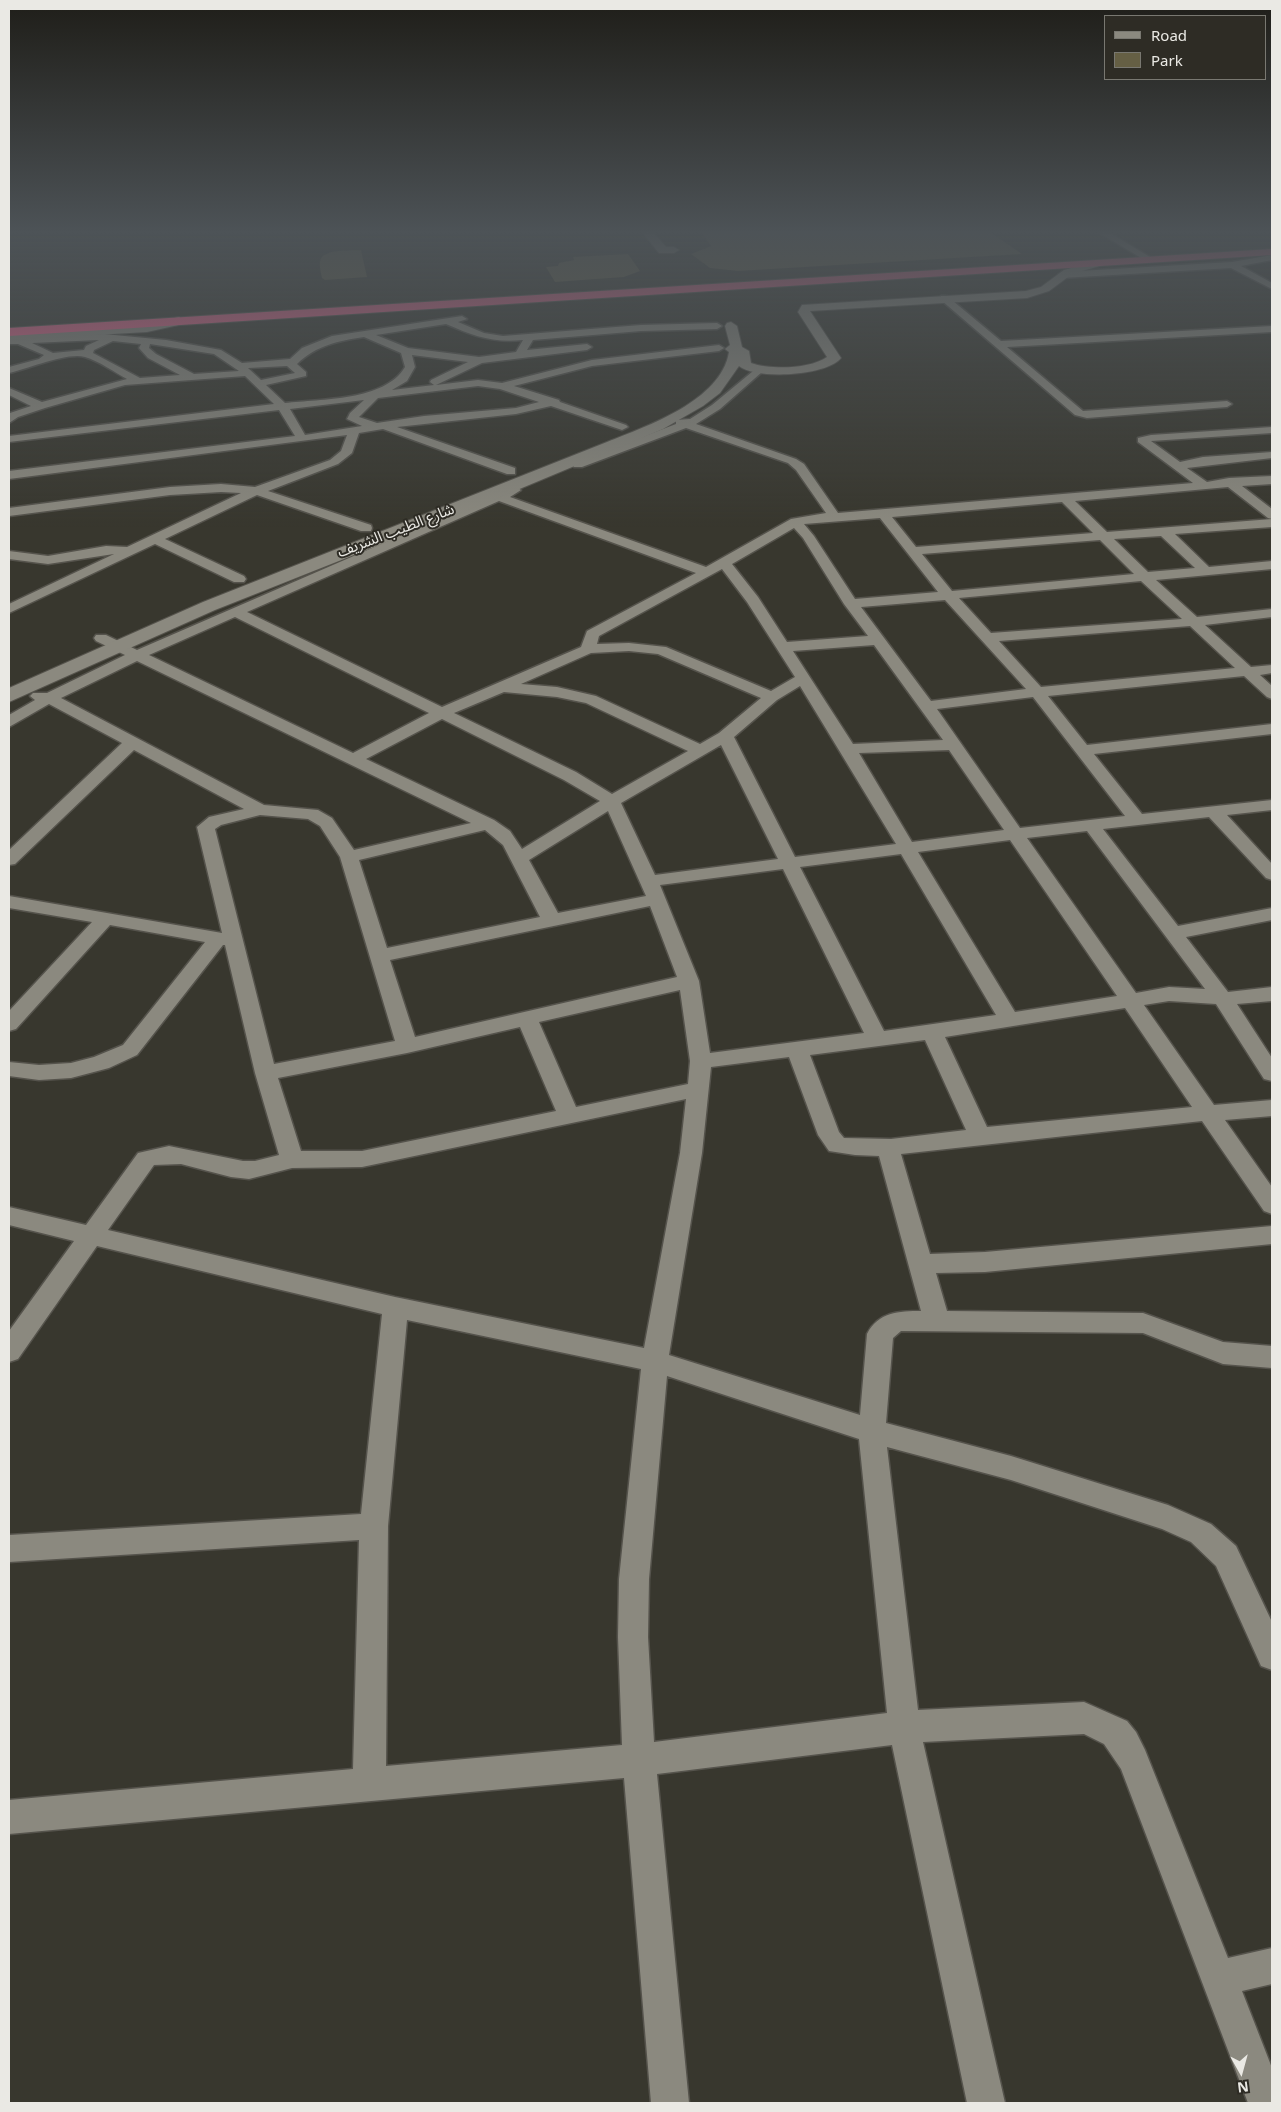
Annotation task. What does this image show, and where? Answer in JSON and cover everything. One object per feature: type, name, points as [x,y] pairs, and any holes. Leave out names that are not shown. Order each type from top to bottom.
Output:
[{"type":"main road","points":[[10,337],[104,331]]},
{"type":"main road","name":"شارع الطيب الشريف","points":[[10,690],[241,591],[506,485],[622,427],[662,411],[689,395],[714,368],[719,348],[718,331]]},
{"type":"main road","points":[[732,331],[737,349]]},
{"type":"main road","points":[[719,348],[737,349],[744,352],[745,365],[758,370],[794,369],[822,364],[833,359],[815,331]]},
{"type":"main road","name":"شارع الطيب الشريف","points":[[10,690],[100,638],[239,579],[485,481],[506,485],[530,478],[670,419],[714,392],[728,375],[735,362],[737,349]]},
{"type":"main road","points":[[697,404],[716,407]]},
{"type":"street","points":[[289,350],[306,350],[332,340],[389,331]]},
{"type":"street","points":[[469,331],[487,338],[529,338],[612,331]]},
{"type":"street","points":[[984,331],[1083,415],[1226,404]]},
{"type":"street","points":[[1001,344],[1244,331]]},
{"type":"street","points":[[365,334],[406,351],[476,362]]},
{"type":"street","points":[[10,337],[111,338],[147,341],[217,352],[236,351]]},
{"type":"street","points":[[10,337],[46,352],[50,356]]},
{"type":"street","points":[[9,370],[42,361],[50,356],[87,353],[94,346],[111,338]]},
{"type":"street","points":[[520,354],[529,338]]},
{"type":"street","points":[[147,341],[144,348],[152,356],[190,376]]},
{"type":"street","points":[[443,366],[520,354],[598,346]]},
{"type":"street","points":[[502,386],[592,363],[719,348]]},
{"type":"street","points":[[9,420],[14,415],[108,385],[289,362],[297,360],[306,350]]},
{"type":"street","points":[[406,351],[414,367],[403,379],[374,396],[354,415],[353,419],[383,427],[506,485],[707,572]]},
{"type":"street","points":[[217,352],[244,369],[283,407],[302,439]]},
{"type":"street","points":[[87,353],[92,358],[137,380]]},
{"type":"street","points":[[259,384],[302,374],[289,362]]},
{"type":"street","points":[[417,390],[476,362]]},
{"type":"street","points":[[9,722],[49,698],[137,655],[235,612],[506,485],[600,455],[686,424],[716,407],[758,370]]},
{"type":"street","points":[[9,439],[470,384],[502,386],[555,402],[622,427]]},
{"type":"street","points":[[9,391],[41,406]]},
{"type":"street","points":[[9,475],[139,464],[170,451],[302,439],[430,419],[522,410],[555,402]]},
{"type":"street","points":[[670,419],[792,461],[800,467],[835,516]]},
{"type":"street","points":[[1202,484],[1142,440],[1272,430]]},
{"type":"street","points":[[10,607],[131,552],[256,491],[339,459],[346,453],[354,432]]},
{"type":"street","points":[[1178,466],[1203,461],[1272,455]]},
{"type":"street","points":[[588,649],[592,634],[724,563],[795,522],[835,516],[883,514],[1066,499],[1202,484],[1272,480]]},
{"type":"street","points":[[1230,482],[1272,515]]},
{"type":"street","points":[[9,512],[146,489],[204,488],[256,491],[366,528]]},
{"type":"street","points":[[1066,499],[1192,622],[1272,694]]},
{"type":"street","points":[[883,514],[915,551],[948,595],[1036,692],[1138,820]]},
{"type":"street","points":[[795,522],[808,536],[876,640],[927,706],[952,745],[1133,1001],[1272,1205]]},
{"type":"street","points":[[915,551],[1272,523]]},
{"type":"street","points":[[1165,532],[1206,571]]},
{"type":"street","points":[[156,540],[239,579]]},
{"type":"street","points":[[9,554],[35,560],[47,560],[108,549],[131,552]]},
{"type":"street","points":[[724,563],[753,600],[848,749],[905,848],[1008,1018]]},
{"type":"street","points":[[851,604],[1272,565]]},
{"type":"street","points":[[1258,566],[1272,578]]},
{"type":"street","points":[[235,612],[570,776],[612,801],[653,890],[689,981],[699,1075],[690,1153],[655,1361],[634,1579],[633,1637],[639,1760],[670,2103]]},
{"type":"street","points":[[986,638],[1192,622],[1272,613]]},
{"type":"street","points":[[100,638],[488,824],[504,835],[551,919]]},
{"type":"street","points":[[782,647],[876,640]]},
{"type":"street","points":[[352,760],[442,713],[588,649],[629,647],[661,650],[772,696]]},
{"type":"street","points":[[927,706],[1036,692],[1272,669]]},
{"type":"street","points":[[518,859],[612,801],[724,736],[772,696],[802,679]]},
{"type":"street","points":[[500,687],[557,692],[591,698],[700,750]]},
{"type":"street","points":[[10,690],[49,698],[260,810]]},
{"type":"street","points":[[1082,751],[1272,729]]},
{"type":"street","points":[[724,736],[876,1038]]},
{"type":"street","points":[[9,860],[133,742]]},
{"type":"street","points":[[848,749],[952,745]]},
{"type":"street","points":[[378,956],[551,919],[653,890],[787,862],[1272,805]]},
{"type":"street","points":[[292,1160],[225,939],[206,827],[215,821],[260,810],[320,817],[326,822],[349,857],[406,1046]]},
{"type":"street","points":[[1214,812],[1272,874]]},
{"type":"street","points":[[349,857],[488,824]]},
{"type":"street","points":[[1091,825],[1175,933],[1223,999],[1272,1074]]},
{"type":"street","points":[[9,902],[225,939]]},
{"type":"street","points":[[1175,933],[1272,914]]},
{"type":"street","points":[[9,1024],[105,919]]},
{"type":"street","points":[[9,1069],[25,1073],[46,1073],[113,1059],[130,1050],[225,939]]},
{"type":"street","points":[[266,1073],[406,1046],[689,981]]},
{"type":"street","points":[[9,1351],[146,1159],[155,1155],[165,1154],[251,1171],[292,1160],[362,1159],[569,1116],[699,1075],[797,1049],[932,1032],[1008,1018],[1133,1001],[1169,994],[1200,994],[1223,999],[1272,994]]},
{"type":"street","points":[[527,1018],[569,1116]]},
{"type":"street","points":[[932,1032],[980,1136]]},
{"type":"street","points":[[797,1049],[832,1141],[837,1145],[888,1147],[980,1136],[1272,1108]]},
{"type":"street","points":[[888,1147],[937,1321]]},
{"type":"street","points":[[9,1216],[395,1307],[655,1361],[872,1431],[1011,1468],[1168,1518],[1201,1533],[1226,1556],[1272,1655]]},
{"type":"street","points":[[921,1264],[985,1262],[1272,1235]]},
{"type":"street","points":[[369,1783],[374,1526],[395,1307]]},
{"type":"street","points":[[986,2103],[904,1727],[872,1431],[880,1334],[888,1326],[899,1321],[1143,1323],[1173,1332],[1209,1349],[1242,1356],[1272,1357]]},
{"type":"street","points":[[9,1548],[374,1526]]},
{"type":"street","points":[[9,1817],[639,1760],[904,1727],[1084,1718],[1112,1728],[1125,1742],[1134,1761],[1220,1978],[1266,2103]]},
{"type":"street","points":[[1220,1978],[1272,1966]]}]
